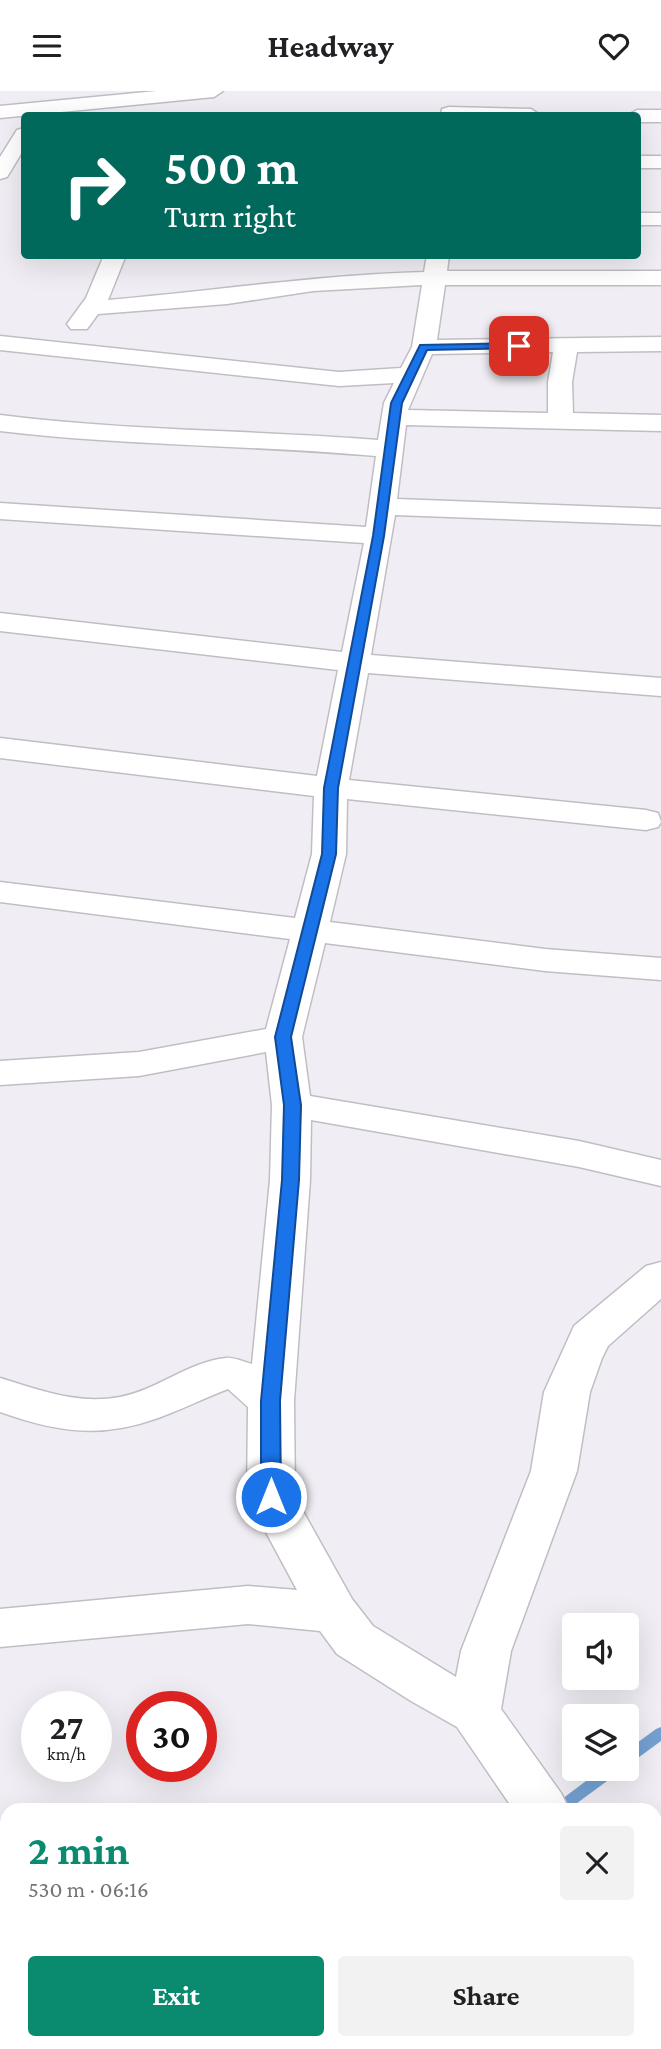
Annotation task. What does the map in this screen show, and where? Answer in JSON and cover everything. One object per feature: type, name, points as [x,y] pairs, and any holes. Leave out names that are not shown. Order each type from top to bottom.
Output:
[{"type":"street","points":[[0,112],[37,112],[86,97],[205,91]]},
{"type":"street","points":[[189,112],[205,91]]},
{"type":"street","points":[[449,112],[456,91]]},
{"type":"street","points":[[641,116],[661,116]]},
{"type":"street","points":[[0,173],[21,139]]},
{"type":"street","points":[[641,162],[661,162]]},
{"type":"street","points":[[641,219],[661,219]]},
{"type":"street","points":[[60,349],[97,299],[113,259]]},
{"type":"street","points":[[90,309],[228,297],[436,267],[661,278]]},
{"type":"street","points":[[436,267],[424,347],[408,375],[396,410],[380,522],[331,788],[329,854],[283,1037],[292,1105],[290,1180],[271,1401],[271,1497],[334,1613],[355,1640],[429,1687],[475,1712],[534,1798]]},
{"type":"street","points":[[0,343],[339,379],[408,375]]},
{"type":"street","points":[[424,347],[661,344]]},
{"type":"street","points":[[561,422],[560,382],[566,345]]},
{"type":"street","points":[[339,379],[396,410],[561,422],[661,423]]},
{"type":"street","points":[[0,423],[80,433],[281,440],[390,449]]},
{"type":"street","points":[[0,511],[380,522],[661,517]]},
{"type":"street","points":[[0,622],[355,663],[661,687]]},
{"type":"street","points":[[0,748],[331,788],[646,820]]},
{"type":"street","points":[[0,892],[545,960],[661,969]]},
{"type":"street","points":[[0,1073],[138,1064],[283,1037]]},
{"type":"street","points":[[292,1105],[579,1154],[661,1173]]},
{"type":"street","points":[[475,1712],[486,1651],[554,1471],[567,1392],[580,1357],[590,1337],[661,1276]]},
{"type":"street","points":[[0,1394],[27,1406],[71,1417],[110,1415],[138,1408],[228,1374],[242,1377],[271,1401]]},
{"type":"street","points":[[0,1628],[248,1605],[334,1613]]},
{"type":"waterway","points":[[639,1749],[661,1733]]},
{"type":"waterway","points":[[567,1803],[597,1781]]},
{"type":"route","points":[[271,1497],[271,1401],[290,1180],[292,1105],[283,1037],[329,854],[331,788],[379,536],[396,403],[424,347],[519,346]]}]
